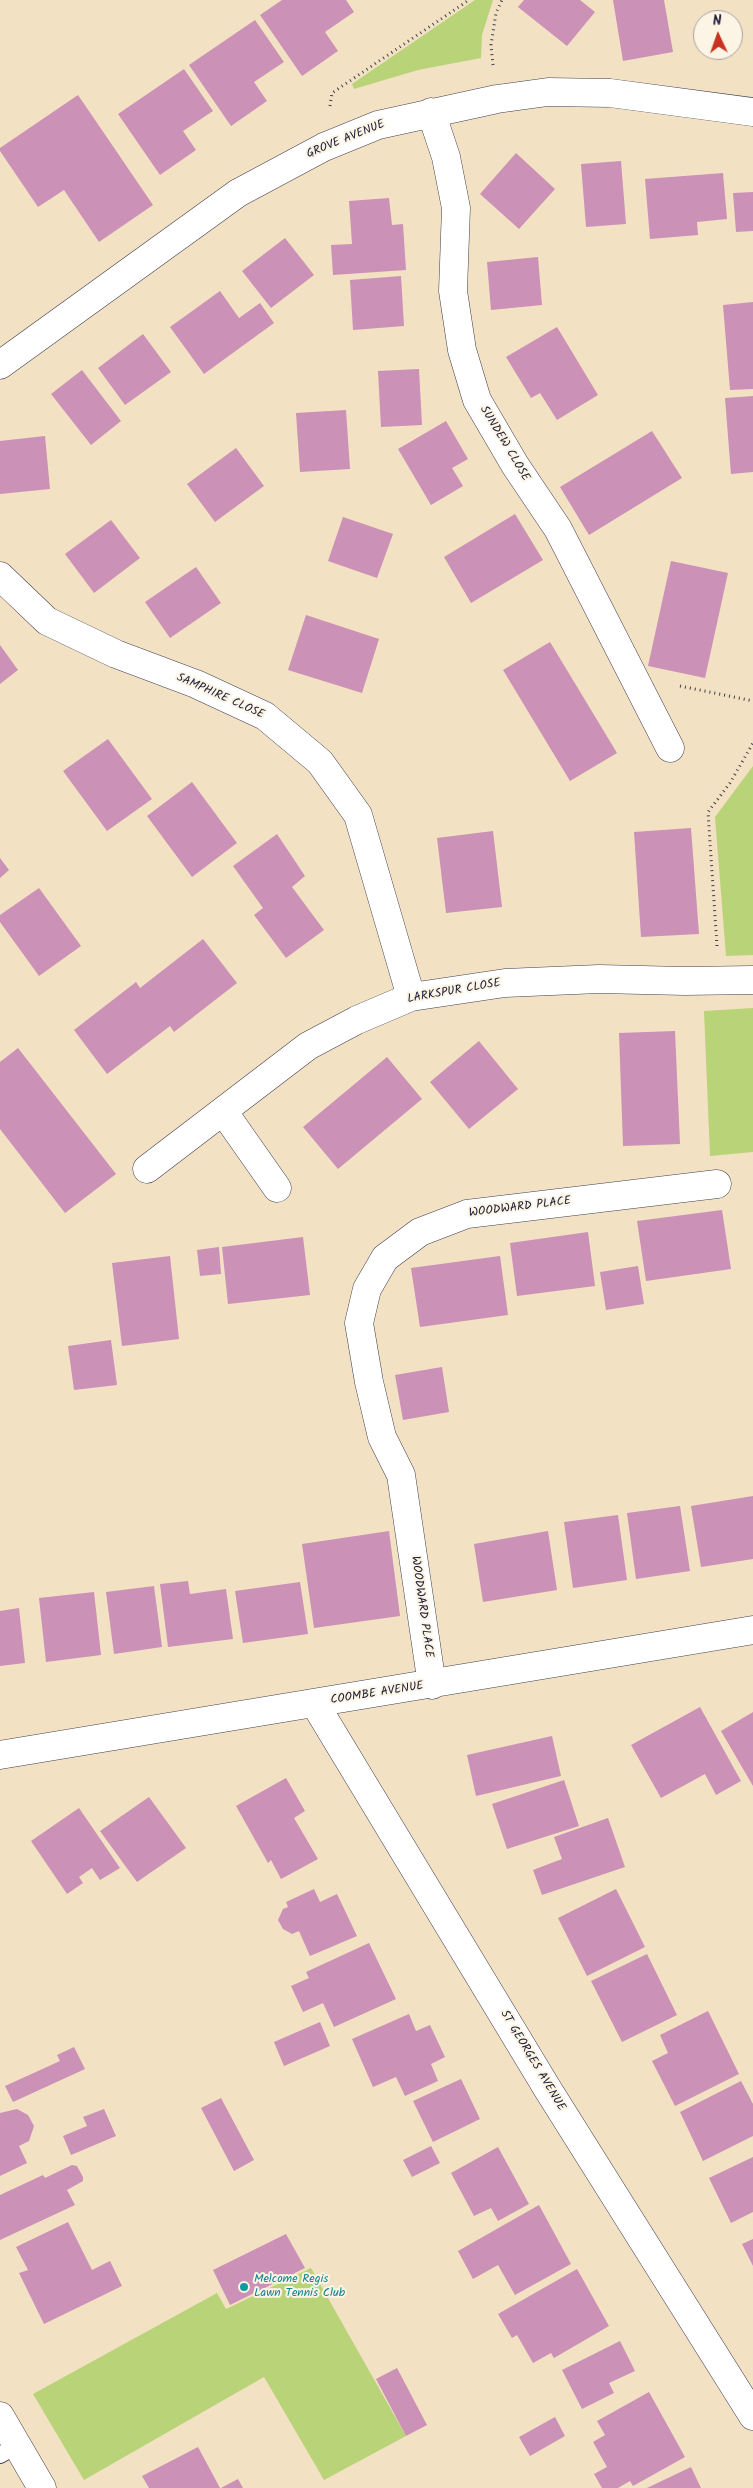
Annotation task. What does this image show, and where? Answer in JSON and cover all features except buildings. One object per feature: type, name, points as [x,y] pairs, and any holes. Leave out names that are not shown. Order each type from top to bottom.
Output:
[{"type":"street","name":"GROVE AVENUE","points":[[0,365],[238,193],[324,146],[378,125],[497,99],[548,92],[610,93],[753,112]]},
{"type":"street","name":"SUNDEW CLOSE","points":[[431,112],[446,157],[456,208],[453,291],[462,350],[477,400],[515,465],[558,528],[670,748]]},
{"type":"street","name":"SAMPHIRE CLOSE","points":[[0,576],[47,621],[116,654],[196,684],[265,716],[320,762],[358,815],[411,997]]},
{"type":"street","name":"LARKSPUR CLOSE","points":[[148,1169],[308,1046],[357,1020],[411,997],[505,982],[599,979],[753,980]]},
{"type":"street","points":[[224,1111],[277,1188]]},
{"type":"street","name":"WOODWARD PLACE","points":[[432,1685],[401,1475],[382,1437],[369,1382],[359,1323],[367,1289],[385,1258],[420,1232],[467,1214],[717,1184]]},
{"type":"street","name":"COOMBE AVENUE","points":[[0,1755],[432,1685],[753,1630]]},
{"type":"street","name":"ST GEORGES AVENUE","points":[[315,1704],[542,2079],[753,2416]]},
{"type":"street","points":[[0,2416],[8,2450],[42,2488]]},
{"type":"path","points":[[324,146],[332,93],[468,0]]},
{"type":"path","points":[[497,99],[491,45],[496,12],[502,0]]},
{"type":"path","points":[[634,677],[753,701]]},
{"type":"path","points":[[720,981],[708,812],[730,783],[753,743]]},
{"type":"green space","points":[[475,0],[493,0],[482,35],[481,58],[418,70],[354,89],[352,84]]},
{"type":"green space","points":[[753,766],[753,955],[726,956],[715,817]]},
{"type":"green space","points":[[753,1008],[753,1152],[710,1156],[704,1011]]},
{"type":"green space","points":[[311,2268],[406,2436],[324,2480],[264,2377],[84,2480],[33,2394],[217,2293],[226,2309]]},
{"type":"place","name":"Melcome Regis Lawn Tennis Club","points":[[244,2287]]}]
